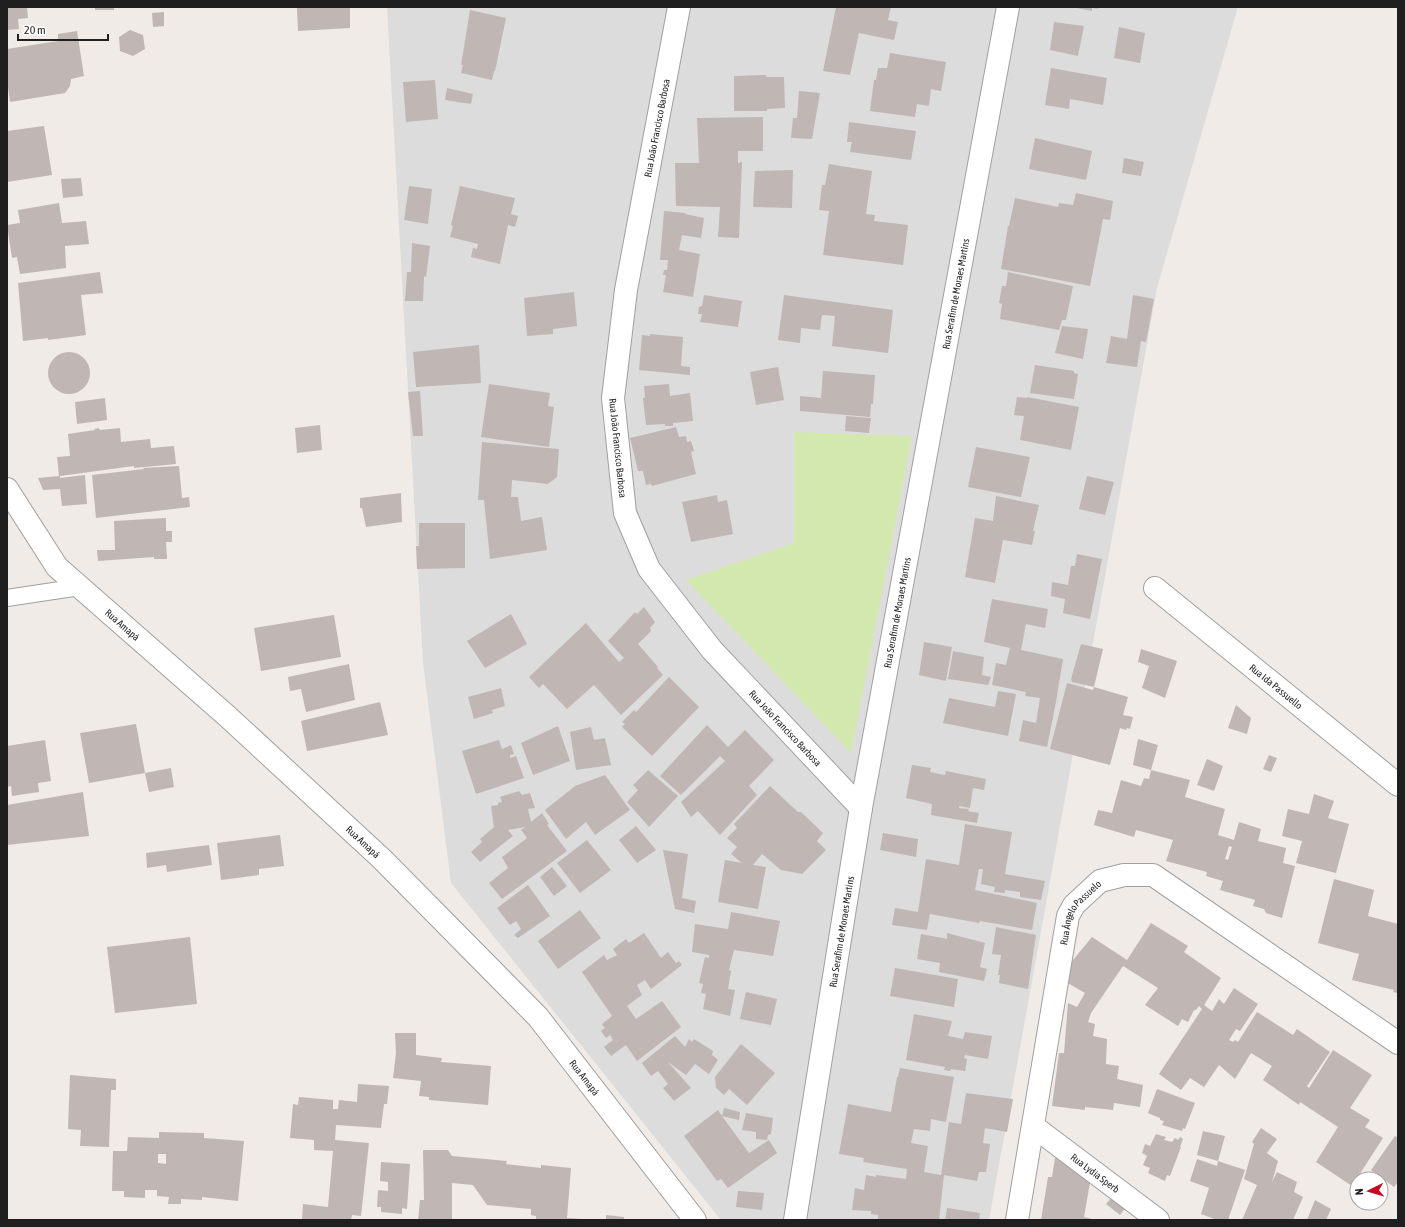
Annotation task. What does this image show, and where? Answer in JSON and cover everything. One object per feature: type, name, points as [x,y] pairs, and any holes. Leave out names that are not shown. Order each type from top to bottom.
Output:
[{"type":"street","name":"Rua João Francisco Barbosa","points":[[680,7],[626,290],[613,398],[625,513],[649,569],[712,650],[861,808]]},
{"type":"street","name":"Rua Serafim de Moraes Martins","points":[[795,1220],[861,808],[1008,7]]},
{"type":"street","name":"Rua Amapá","points":[[7,488],[57,567],[233,722],[382,859],[538,1017],[695,1220]]},
{"type":"street","name":"Rua Ida Passuello","points":[[1155,588],[1398,785]]},
{"type":"street","name":"Rua Ângelo Passuelo","points":[[1017,1220],[1068,916],[1074,905],[1100,881],[1124,875],[1153,875],[1398,1042]]},
{"type":"street","name":"Rua Lydia Sperb","points":[[1033,1126],[1158,1220]]},
{"type":"lane","points":[[7,598],[80,587]]},
{"type":"shaded area","points":[[387,7],[1238,7],[1157,288],[989,1220],[721,1220],[451,883],[423,663]]},
{"type":"green space","points":[[794,432],[912,436],[851,753],[686,580],[794,543]]},
{"type":"building","points":[[7,7],[27,7],[28,18],[18,19],[19,29],[7,30]]},
{"type":"building","points":[[95,7],[114,7],[114,10],[95,10]]},
{"type":"building","points":[[297,7],[350,7],[350,28],[298,31]]},
{"type":"building","points":[[836,7],[891,7],[888,20],[898,22],[894,40],[859,33],[850,75],[823,71]]},
{"type":"building","points":[[1071,7],[1099,7],[1098,9],[1092,8],[1092,11]]},
{"type":"building","points":[[470,10],[506,18],[492,80],[461,73]]},
{"type":"building","points":[[164,12],[164,26],[153,27],[152,13]]},
{"type":"building","points":[[1054,22],[1084,26],[1078,56],[1050,50]]},
{"type":"building","points":[[1119,27],[1145,33],[1140,63],[1114,58]]},
{"type":"building","points":[[130,30],[143,35],[145,49],[133,56],[120,51],[119,37]]},
{"type":"building","points":[[77,31],[84,76],[71,79],[70,86],[65,93],[10,102],[7,80],[7,49],[58,41],[58,34]]},
{"type":"building","points":[[890,53],[946,62],[941,91],[931,89],[929,106],[917,104],[915,117],[870,111],[874,80],[876,80],[878,68],[887,68]]},
{"type":"building","points":[[1051,68],[1107,78],[1103,105],[1070,99],[1069,109],[1045,105]]},
{"type":"building","points":[[766,75],[766,77],[784,77],[785,108],[767,109],[767,111],[734,111],[734,76]]},
{"type":"building","points":[[435,80],[438,119],[406,122],[403,82]]},
{"type":"building","points":[[447,88],[473,94],[471,104],[445,100]]},
{"type":"building","points":[[799,91],[820,93],[812,139],[791,138],[793,118],[797,118]]},
{"type":"building","points":[[763,117],[763,151],[738,151],[738,163],[742,162],[739,238],[718,237],[720,207],[676,206],[675,163],[699,163],[697,118]]},
{"type":"building","points":[[849,122],[916,131],[911,160],[850,152],[852,142],[847,142]]},
{"type":"building","points":[[44,126],[52,175],[7,182],[7,131]]},
{"type":"building","points":[[1035,138],[1092,151],[1086,180],[1029,169]]},
{"type":"building","points":[[1124,158],[1144,162],[1141,176],[1122,173]]},
{"type":"building","points":[[829,164],[872,171],[866,214],[875,215],[874,221],[908,225],[903,265],[823,255],[829,211],[819,210],[822,185],[825,185]]},
{"type":"building","points":[[793,170],[792,208],[753,207],[755,171]]},
{"type":"building","points":[[81,178],[83,196],[63,198],[61,179]]},
{"type":"building","points":[[409,186],[432,189],[428,224],[404,220]]},
{"type":"building","points":[[460,186],[515,198],[511,214],[518,216],[515,227],[508,225],[500,264],[471,257],[473,248],[477,249],[478,244],[450,237],[453,226],[451,225]]},
{"type":"building","points":[[1076,193],[1113,201],[1110,220],[1103,219],[1090,286],[1001,269],[1008,226],[1015,198],[1058,207],[1059,203],[1073,205]]},
{"type":"building","points":[[59,203],[62,223],[86,221],[89,244],[65,246],[66,268],[20,274],[17,257],[12,258],[7,225],[20,223],[18,210]]},
{"type":"building","points":[[664,211],[685,213],[704,218],[701,238],[682,235],[679,250],[700,254],[693,297],[663,292],[666,275],[663,275],[664,270],[667,270],[668,260],[660,260]]},
{"type":"building","points":[[412,243],[430,246],[426,277],[424,276],[423,301],[405,301],[407,272],[411,272]]},
{"type":"building","points":[[100,272],[103,293],[81,295],[86,335],[48,340],[48,338],[23,341],[18,283]]},
{"type":"building","points":[[1008,272],[1073,286],[1066,320],[1062,320],[1059,330],[1000,319],[1002,304],[999,303],[1002,286],[1006,286]]},
{"type":"building","points":[[574,292],[577,326],[553,329],[553,334],[527,336],[524,298]]},
{"type":"building","points":[[704,295],[742,301],[738,327],[700,322],[702,314],[698,314],[699,307],[702,306]]},
{"type":"building","points":[[784,295],[893,310],[888,353],[832,346],[835,316],[822,315],[820,330],[801,328],[800,343],[778,340]]},
{"type":"building","points":[[1133,295],[1154,299],[1146,342],[1141,341],[1137,367],[1106,363],[1111,336],[1127,339]]},
{"type":"building","points":[[1062,326],[1088,329],[1083,359],[1055,353]]},
{"type":"building","points":[[650,334],[683,337],[681,366],[690,367],[690,375],[639,370],[642,335],[650,336]]},
{"type":"building","points":[[479,345],[481,383],[416,387],[413,352]]},
{"type":"building","points":[[65,352],[73,352],[81,355],[87,361],[90,373],[87,385],[81,391],[73,394],[65,394],[57,391],[51,385],[48,377],[48,369],[51,361],[57,355]]},
{"type":"building","points":[[1035,365],[1074,371],[1074,373],[1078,374],[1074,399],[1030,393]]},
{"type":"building","points":[[778,367],[784,400],[756,405],[750,372]]},
{"type":"building","points":[[823,371],[875,375],[873,404],[871,404],[870,417],[800,411],[800,396],[821,398]]},
{"type":"building","points":[[489,384],[550,393],[548,406],[554,407],[549,447],[481,437]]},
{"type":"building","points":[[669,384],[670,396],[690,393],[693,421],[673,423],[673,426],[665,426],[665,424],[646,425],[643,398],[645,398],[644,386]]},
{"type":"building","points":[[420,391],[423,436],[413,436],[408,392]]},
{"type":"building","points":[[1017,397],[1027,397],[1079,407],[1071,450],[1020,440],[1024,416],[1014,415]]},
{"type":"building","points":[[105,398],[107,420],[77,424],[75,402]]},
{"type":"building","points":[[846,416],[871,418],[869,433],[845,431]]},
{"type":"building","points":[[320,425],[322,450],[297,453],[295,428]]},
{"type":"building","points":[[676,427],[679,437],[686,436],[687,442],[691,441],[694,451],[691,452],[696,474],[652,486],[651,484],[646,485],[643,471],[638,471],[630,438]]},
{"type":"building","points":[[99,428],[100,430],[120,428],[121,442],[150,439],[151,448],[174,446],[176,464],[134,468],[134,466],[60,476],[60,478],[85,475],[87,504],[62,506],[60,489],[43,490],[38,478],[59,476],[57,457],[70,456],[68,434],[95,430],[94,429]]},
{"type":"building","points":[[482,442],[559,449],[557,477],[548,484],[512,480],[511,497],[518,497],[521,521],[542,517],[547,550],[490,559],[484,500],[478,500]]},
{"type":"building","points":[[976,447],[1030,457],[1021,497],[968,487]]},
{"type":"building","points":[[179,466],[182,498],[189,497],[190,507],[96,518],[92,475],[144,469],[143,468]]},
{"type":"building","points":[[1087,476],[1114,482],[1105,515],[1079,509]]},
{"type":"building","points":[[401,493],[402,522],[366,527],[362,508],[360,508],[360,498]]},
{"type":"building","points":[[717,495],[718,502],[727,500],[733,534],[691,542],[682,502]]},
{"type":"building","points":[[996,496],[1039,505],[1033,531],[1035,531],[1032,545],[1003,540],[995,583],[965,577],[975,518],[993,521]]},
{"type":"building","points":[[166,518],[166,531],[172,531],[172,542],[166,542],[167,559],[154,559],[154,557],[98,561],[97,550],[115,550],[114,521]]},
{"type":"building","points":[[419,523],[465,523],[465,568],[417,569],[416,546],[419,546]]},
{"type":"building","points":[[1077,554],[1102,559],[1090,619],[1063,613],[1065,599],[1051,596],[1052,582],[1068,585],[1071,566],[1075,566]]},
{"type":"building","points":[[992,599],[1048,609],[1045,628],[1026,624],[1021,650],[1063,659],[1047,747],[1019,741],[1023,720],[1036,723],[1040,698],[1025,696],[1026,692],[992,685],[996,663],[1006,665],[1010,648],[984,642]]},
{"type":"building","points":[[644,607],[655,622],[650,628],[651,631],[638,644],[663,675],[621,715],[594,685],[567,709],[543,684],[539,688],[529,677],[586,623],[619,662],[624,658],[608,641],[635,612],[637,614]]},
{"type":"building","points":[[511,614],[527,644],[485,668],[467,641]]},
{"type":"building","points":[[334,615],[341,657],[261,671],[254,628]]},
{"type":"building","points":[[924,642],[952,647],[946,681],[919,675]]},
{"type":"building","points":[[1081,644],[1103,649],[1094,687],[1072,682],[1071,679]]},
{"type":"building","points":[[1141,649],[1177,661],[1165,698],[1142,688],[1149,666],[1138,662]]},
{"type":"building","points":[[953,651],[984,657],[982,675],[991,677],[988,685],[948,679]]},
{"type":"building","points":[[349,664],[355,700],[306,712],[301,689],[290,691],[288,677]]},
{"type":"building","points":[[669,677],[699,707],[652,756],[622,727],[625,724],[622,722],[634,710],[636,712]]},
{"type":"building","points":[[1067,683],[1093,690],[1094,687],[1128,697],[1123,715],[1133,717],[1130,729],[1127,728],[1126,730],[1120,728],[1110,765],[1050,749]]},
{"type":"building","points":[[501,688],[505,706],[492,710],[493,713],[474,719],[468,697]]},
{"type":"building","points":[[998,691],[1016,694],[1008,736],[943,723],[949,698],[995,707]]},
{"type":"building","points":[[380,702],[388,735],[307,751],[301,721]]},
{"type":"building","points":[[1236,705],[1251,718],[1247,734],[1228,728]]},
{"type":"building","points":[[136,724],[145,773],[89,783],[80,733]]},
{"type":"building","points":[[707,725],[728,747],[745,730],[774,760],[749,786],[757,795],[720,835],[698,811],[691,817],[681,802],[725,761],[720,756],[681,795],[660,776]]},
{"type":"building","points":[[558,726],[570,761],[533,775],[521,743]]},
{"type":"building","points":[[591,727],[594,740],[605,738],[611,765],[576,770],[570,732]]},
{"type":"building","points":[[1138,739],[1158,745],[1151,770],[1133,765]]},
{"type":"building","points":[[45,740],[51,781],[38,783],[39,792],[12,796],[11,786],[7,787],[7,746]]},
{"type":"building","points":[[499,740],[502,749],[511,745],[514,754],[510,755],[510,758],[516,756],[524,778],[476,794],[462,751]]},
{"type":"building","points":[[1269,755],[1277,758],[1271,772],[1263,769]]},
{"type":"building","points":[[1207,759],[1223,766],[1214,791],[1197,785]]},
{"type":"building","points":[[912,765],[931,768],[930,772],[945,775],[946,771],[986,779],[984,790],[973,788],[970,808],[959,806],[959,808],[969,809],[968,811],[979,813],[977,823],[931,815],[932,804],[906,798]]},
{"type":"building","points":[[171,768],[174,787],[149,792],[145,773]]},
{"type":"building","points":[[648,770],[678,796],[649,827],[627,802],[638,790],[633,785]]},
{"type":"building","points":[[1151,770],[1190,780],[1185,797],[1225,809],[1218,835],[1234,840],[1239,822],[1261,829],[1258,841],[1286,848],[1283,863],[1295,866],[1282,918],[1266,913],[1264,909],[1253,906],[1255,900],[1220,890],[1223,881],[1206,876],[1207,872],[1166,861],[1173,840],[1136,830],[1134,837],[1094,825],[1098,810],[1112,813],[1121,780],[1141,786],[1144,778],[1149,779]],"holes":[[[1229,846],[1232,847],[1228,860],[1225,859]]]},
{"type":"building","points":[[605,775],[630,810],[595,835],[586,822],[566,839],[545,810],[575,786]]},
{"type":"building","points":[[770,786],[823,833],[817,841],[826,850],[802,874],[781,870],[762,854],[753,865],[766,867],[758,909],[718,902],[725,860],[742,863],[731,854],[737,847],[727,838],[737,828],[734,824]]},
{"type":"building","points":[[519,791],[522,795],[530,793],[535,808],[528,809],[531,822],[542,813],[549,824],[547,825],[567,851],[502,899],[489,883],[508,868],[502,857],[527,838],[521,830],[525,827],[508,830],[513,836],[480,862],[471,852],[482,842],[480,839],[494,827],[491,806],[498,805],[498,803],[502,802],[500,797]]},
{"type":"building","points":[[83,792],[89,836],[7,845],[7,805]]},
{"type":"building","points":[[1314,794],[1334,801],[1328,818],[1349,824],[1336,873],[1296,863],[1302,841],[1282,836],[1288,809],[1309,814]]},
{"type":"building","points":[[965,824],[1012,832],[1005,874],[1045,881],[1041,900],[1020,897],[1020,892],[1005,890],[1005,893],[994,892],[995,887],[981,884],[983,869],[979,869],[975,890],[1037,903],[1032,930],[980,921],[979,923],[930,914],[927,930],[892,925],[895,908],[918,912],[926,859],[959,865]]},
{"type":"building","points":[[636,826],[656,850],[637,863],[619,840]]},
{"type":"building","points":[[883,833],[918,839],[916,857],[880,850]]},
{"type":"building","points":[[280,835],[284,866],[259,869],[259,875],[221,880],[217,843]]},
{"type":"building","points":[[587,840],[611,870],[580,893],[557,863]]},
{"type":"building","points":[[209,845],[212,865],[167,872],[166,865],[147,868],[146,853]]},
{"type":"building","points":[[663,850],[688,854],[682,898],[696,901],[694,913],[675,909]]},
{"type":"building","points":[[552,867],[567,886],[554,896],[540,877]]},
{"type":"building","points":[[1334,879],[1374,890],[1368,916],[1398,924],[1398,993],[1393,992],[1394,990],[1352,980],[1359,954],[1318,943]]},
{"type":"building","points":[[528,885],[550,916],[518,938],[514,935],[521,929],[516,921],[510,925],[497,908]]},
{"type":"building","points":[[580,910],[601,938],[558,969],[538,941]]},
{"type":"building","points":[[731,912],[780,921],[773,956],[734,950],[729,970],[731,971],[728,989],[735,990],[730,1016],[703,1009],[706,994],[701,993],[703,984],[699,983],[705,957],[709,958],[709,955],[692,952],[695,924],[728,929]]},
{"type":"building","points":[[1151,923],[1188,946],[1184,952],[1221,978],[1204,1005],[1212,1011],[1219,999],[1224,1004],[1234,988],[1258,1004],[1240,1031],[1236,1029],[1229,1040],[1233,1042],[1235,1040],[1238,1042],[1257,1012],[1293,1035],[1297,1029],[1330,1052],[1307,1086],[1309,1088],[1333,1050],[1372,1075],[1350,1108],[1370,1120],[1365,1127],[1383,1138],[1362,1171],[1349,1171],[1349,1184],[1316,1162],[1338,1127],[1300,1102],[1299,1105],[1263,1080],[1272,1066],[1251,1053],[1235,1079],[1219,1065],[1204,1087],[1190,1078],[1181,1090],[1159,1074],[1202,1009],[1199,1006],[1196,1010],[1194,1010],[1188,1022],[1182,1019],[1178,1026],[1145,1005],[1158,988],[1123,966],[1091,1013],[1088,1022],[1095,1024],[1093,1036],[1107,1039],[1106,1064],[1119,1066],[1117,1079],[1143,1085],[1140,1107],[1114,1103],[1113,1110],[1085,1107],[1085,1110],[1052,1106],[1059,1053],[1064,1053],[1068,1003],[1077,1007],[1085,993],[1066,982],[1069,965],[1092,937],[1127,960]]},
{"type":"building","points":[[996,927],[1036,935],[1028,989],[999,983],[1000,975],[998,975],[1001,955],[992,954]]},
{"type":"building","points":[[644,933],[661,958],[668,952],[676,963],[679,961],[682,965],[651,989],[645,980],[637,985],[642,995],[627,1006],[636,1019],[662,1001],[681,1027],[637,1061],[626,1045],[611,1056],[604,1047],[613,1040],[610,1035],[606,1038],[601,1031],[605,1028],[602,1024],[612,1016],[582,972],[604,955],[607,960],[617,955],[613,949],[626,939],[629,943]]},
{"type":"building","points":[[947,933],[985,943],[980,967],[987,969],[984,981],[939,972],[940,963],[917,959],[921,934],[947,939]]},
{"type":"building","points":[[190,937],[197,1004],[115,1013],[107,947]]},
{"type":"building","points":[[895,968],[958,979],[954,1007],[890,996]]},
{"type":"building","points":[[746,992],[777,999],[771,1025],[740,1019]]},
{"type":"building","points":[[914,1014],[952,1021],[948,1036],[963,1039],[965,1032],[992,1036],[988,1059],[965,1055],[964,1058],[967,1059],[965,1071],[951,1069],[950,1071],[944,1070],[945,1067],[906,1060]]},
{"type":"building","points":[[395,1033],[416,1033],[416,1055],[442,1058],[441,1062],[491,1066],[488,1105],[429,1100],[429,1097],[419,1096],[421,1081],[393,1078],[396,1053]]},
{"type":"building","points":[[675,1036],[685,1047],[689,1039],[692,1042],[694,1039],[713,1051],[712,1055],[718,1060],[709,1074],[695,1064],[686,1075],[668,1062],[691,1088],[674,1101],[663,1088],[668,1084],[658,1071],[651,1076],[642,1063]]},
{"type":"building","points":[[741,1044],[775,1073],[747,1105],[729,1089],[724,1095],[716,1088],[715,1077]]},
{"type":"building","points":[[900,1068],[954,1077],[946,1122],[931,1119],[930,1131],[914,1129],[911,1143],[928,1146],[924,1172],[941,1175],[949,1122],[961,1124],[966,1093],[1013,1099],[1007,1132],[985,1128],[983,1143],[990,1144],[986,1172],[979,1172],[977,1181],[944,1175],[939,1220],[878,1220],[878,1215],[871,1214],[871,1211],[852,1210],[855,1188],[864,1190],[866,1175],[906,1179],[907,1169],[863,1162],[864,1158],[839,1154],[848,1104],[891,1112]]},
{"type":"building","points":[[70,1075],[116,1079],[116,1090],[111,1090],[109,1147],[80,1146],[81,1130],[68,1129]]},
{"type":"building","points":[[358,1084],[389,1086],[387,1104],[384,1104],[381,1128],[336,1125],[335,1140],[369,1143],[361,1216],[352,1215],[351,1220],[302,1220],[303,1204],[328,1207],[333,1151],[314,1150],[314,1140],[290,1138],[293,1104],[298,1105],[299,1097],[333,1100],[333,1109],[338,1109],[339,1100],[357,1102]]},
{"type":"building","points":[[1157,1089],[1195,1103],[1185,1129],[1183,1128],[1182,1131],[1162,1125],[1164,1121],[1148,1113]]},
{"type":"building","points":[[724,1108],[740,1112],[739,1120],[722,1116]]},
{"type":"building","points":[[718,1110],[749,1153],[769,1140],[777,1153],[728,1188],[721,1179],[717,1181],[684,1136]]},
{"type":"building","points":[[746,1113],[773,1118],[771,1134],[768,1135],[767,1140],[756,1139],[756,1132],[742,1130]]},
{"type":"building","points":[[1261,1128],[1277,1139],[1267,1153],[1278,1161],[1272,1182],[1277,1172],[1297,1182],[1294,1192],[1303,1197],[1293,1220],[1242,1220],[1257,1185],[1244,1179],[1254,1144],[1252,1142]]},
{"type":"building","points":[[1203,1131],[1225,1136],[1218,1161],[1197,1155]]},
{"type":"building","points":[[159,1132],[204,1133],[204,1138],[244,1141],[238,1201],[202,1197],[202,1200],[181,1199],[181,1204],[168,1204],[169,1197],[157,1196],[157,1190],[145,1190],[145,1198],[124,1197],[124,1191],[112,1191],[113,1151],[127,1151],[128,1137],[159,1138]],"holes":[[[158,1154],[166,1154],[166,1164],[158,1163]]]},
{"type":"building","points":[[1156,1134],[1166,1137],[1164,1140],[1172,1142],[1175,1138],[1178,1140],[1180,1137],[1183,1139],[1170,1176],[1167,1175],[1165,1181],[1148,1173],[1150,1168],[1143,1165],[1147,1156],[1142,1153],[1145,1144],[1150,1146]]},
{"type":"building","points":[[1395,1136],[1398,1138],[1398,1182],[1394,1187],[1389,1183],[1389,1171],[1371,1170]]},
{"type":"building","points":[[423,1150],[448,1150],[452,1156],[507,1161],[506,1164],[541,1168],[541,1165],[571,1168],[567,1218],[582,1220],[536,1220],[536,1216],[531,1215],[531,1209],[487,1205],[473,1185],[452,1183],[452,1220],[418,1220],[420,1200],[424,1200]]},
{"type":"building","points":[[1056,1152],[1091,1177],[1084,1217],[1096,1220],[1041,1220],[1048,1177],[1052,1177]]},
{"type":"building","points":[[1197,1159],[1217,1166],[1218,1161],[1245,1170],[1228,1220],[1217,1220],[1201,1214],[1209,1188],[1190,1181]]},
{"type":"building","points":[[381,1162],[410,1164],[407,1209],[402,1208],[402,1214],[381,1212],[381,1207],[377,1207],[378,1190],[388,1191],[388,1182],[380,1181]]},
{"type":"building","points":[[738,1191],[764,1193],[762,1210],[736,1207]]},
{"type":"building","points":[[1113,1196],[1126,1207],[1120,1215],[1106,1204]]},
{"type":"building","points":[[1315,1200],[1331,1209],[1326,1220],[1307,1220]]},
{"type":"building","points":[[947,1208],[980,1213],[979,1220],[945,1220]]},
{"type":"building","points":[[606,1215],[624,1217],[624,1220],[606,1220]]}]
